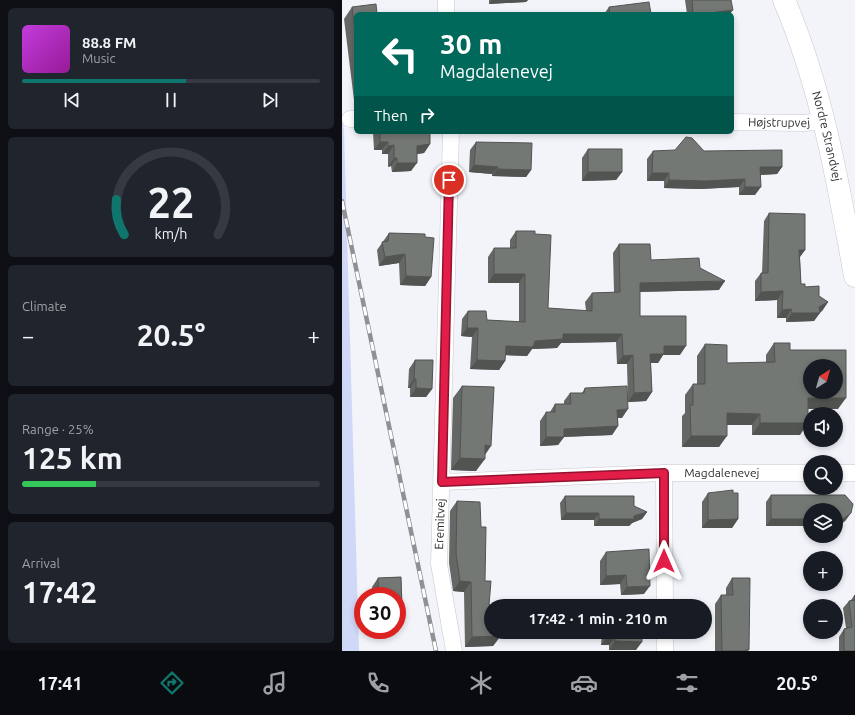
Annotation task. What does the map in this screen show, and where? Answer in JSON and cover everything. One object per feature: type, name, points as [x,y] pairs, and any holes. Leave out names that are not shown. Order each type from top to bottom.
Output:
[{"type":"main road","name":"Nordre Strandvej","points":[[784,0],[809,67],[825,121],[855,276]]},
{"type":"street","points":[[446,0],[446,12]]},
{"type":"street","name":"Højstrupvej","points":[[734,122],[804,123],[825,121]]},
{"type":"street","name":"Eremitvej","points":[[451,134],[442,482],[438,564],[454,651]]},
{"type":"street","points":[[664,473],[665,599]]},
{"type":"street","name":"Magdalenevej","points":[[442,482],[664,473],[803,473]]},
{"type":"street","points":[[843,473],[855,473]]},
{"type":"street","points":[[665,639],[665,651]]},
{"type":"shaded area","points":[[342,113],[344,130],[357,587],[354,587],[354,639],[359,639],[359,651],[342,651]]},
{"type":"building","points":[[692,0],[731,0],[733,10],[718,12],[693,12]]},
{"type":"building","points":[[649,2],[651,12],[610,12],[609,7]]},
{"type":"building","points":[[376,4],[377,12],[354,12],[354,22],[352,7]]},
{"type":"building","points":[[380,134],[430,134],[430,144],[417,146],[417,163],[397,163],[397,158],[394,158],[394,145],[388,146],[388,142],[380,142]]},
{"type":"building","points":[[686,137],[692,138],[704,151],[782,150],[782,167],[760,167],[761,187],[745,187],[745,179],[705,181],[669,180],[669,173],[652,173],[653,151],[675,150]]},
{"type":"building","points":[[476,142],[532,143],[531,170],[497,169],[498,167],[474,165]]},
{"type":"building","points":[[588,149],[622,149],[622,172],[588,172]]},
{"type":"building","points":[[769,213],[805,214],[805,250],[799,250],[801,284],[805,284],[805,287],[819,286],[819,296],[828,302],[819,307],[820,313],[792,313],[791,309],[782,310],[783,291],[761,292],[761,273],[768,273]]},
{"type":"building","points":[[516,231],[535,231],[535,234],[551,235],[548,308],[592,311],[592,293],[620,292],[619,244],[650,244],[651,260],[699,258],[700,268],[725,281],[640,283],[640,316],[686,316],[686,346],[664,346],[664,354],[650,354],[652,392],[634,393],[633,355],[623,356],[622,334],[563,334],[563,339],[535,341],[533,347],[506,346],[505,361],[477,360],[478,328],[467,328],[468,311],[486,311],[487,320],[525,322],[525,274],[494,274],[494,248],[516,248]]},
{"type":"building","points":[[389,233],[425,234],[425,237],[434,238],[431,277],[406,276],[405,254],[385,257],[382,242],[388,241]]},
{"type":"building","points":[[774,343],[790,343],[790,350],[846,350],[846,398],[843,398],[843,359],[803,359],[803,399],[808,399],[808,407],[803,407],[803,423],[760,423],[760,414],[727,413],[727,436],[691,436],[690,405],[693,405],[693,384],[705,384],[705,344],[727,345],[727,363],[775,362]]},
{"type":"building","points":[[415,360],[433,360],[432,389],[416,388],[416,379],[414,379]]},
{"type":"building","points":[[462,386],[494,387],[491,446],[485,445],[485,459],[460,458]]},
{"type":"building","points":[[627,386],[628,409],[617,410],[618,426],[564,429],[564,437],[546,437],[546,412],[555,412],[555,404],[571,404],[570,393],[584,393],[585,388]]},
{"type":"building","points":[[733,490],[733,493],[738,493],[738,519],[708,520],[708,493]]},
{"type":"building","points":[[771,495],[845,495],[853,504],[851,513],[843,519],[843,503],[803,503],[803,519],[771,519]]},
{"type":"building","points":[[565,496],[634,496],[634,506],[647,512],[634,516],[634,519],[599,519],[599,513],[566,513]]},
{"type":"building","points":[[457,501],[480,502],[481,527],[486,527],[485,581],[491,581],[490,599],[484,599],[484,637],[472,637],[471,582],[460,581],[456,553]]},
{"type":"building","points":[[649,549],[650,586],[627,587],[626,575],[606,576],[606,552]]},
{"type":"building","points":[[401,577],[401,587],[378,587],[378,578]]},
{"type":"building","points":[[732,578],[750,578],[749,650],[746,651],[722,651],[721,595],[733,595]]},
{"type":"building","points":[[855,600],[855,651],[844,651],[844,629],[852,627],[849,601]]},
{"type":"building","points":[[615,639],[642,639],[642,642],[615,641]]},
{"type":"railway","points":[[342,201],[436,651]]},
{"type":"route","points":[[449,180],[442,482],[664,473],[664,561]]}]
